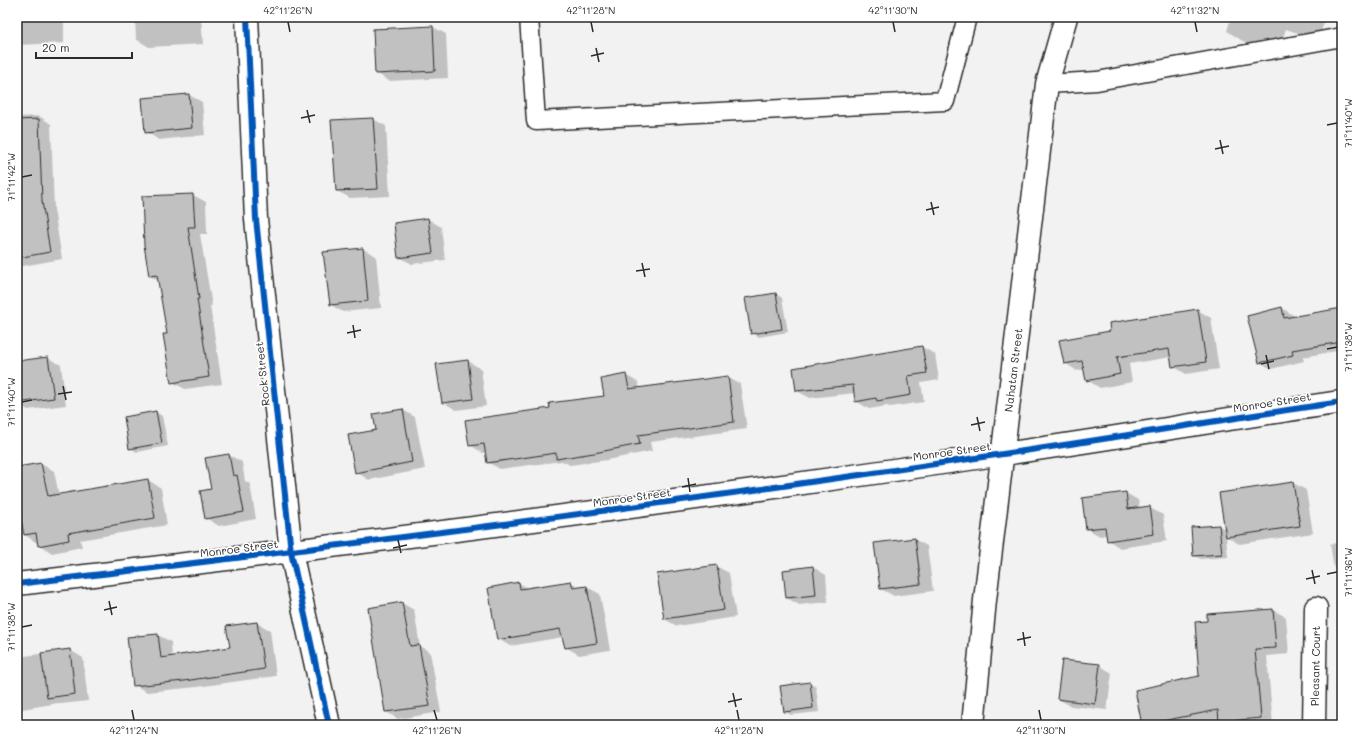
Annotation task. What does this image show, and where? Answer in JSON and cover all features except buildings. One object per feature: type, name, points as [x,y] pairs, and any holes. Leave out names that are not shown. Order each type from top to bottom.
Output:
[{"type":"street","name":"Rock Street","points":[[247,17],[256,219],[291,552],[329,725]]},
{"type":"street","name":"Nahatan Street","points":[[973,725],[985,600],[1047,84],[1066,17]]},
{"type":"street","name":"Monroe Street","points":[[17,584],[291,552],[654,504],[1003,454],[1342,402]]},
{"type":"street","name":"Pleasant Court","points":[[1314,725],[1316,608]]},
{"type":"lane","points":[[529,17],[536,120],[945,101],[966,17]]},
{"type":"lane","points":[[1047,84],[1097,81],[1342,37]]},
{"type":"cycle path","points":[[247,17],[256,219],[291,552],[329,725]]},
{"type":"cycle path","points":[[17,584],[264,555],[634,507],[1045,448],[1342,402]]}]
